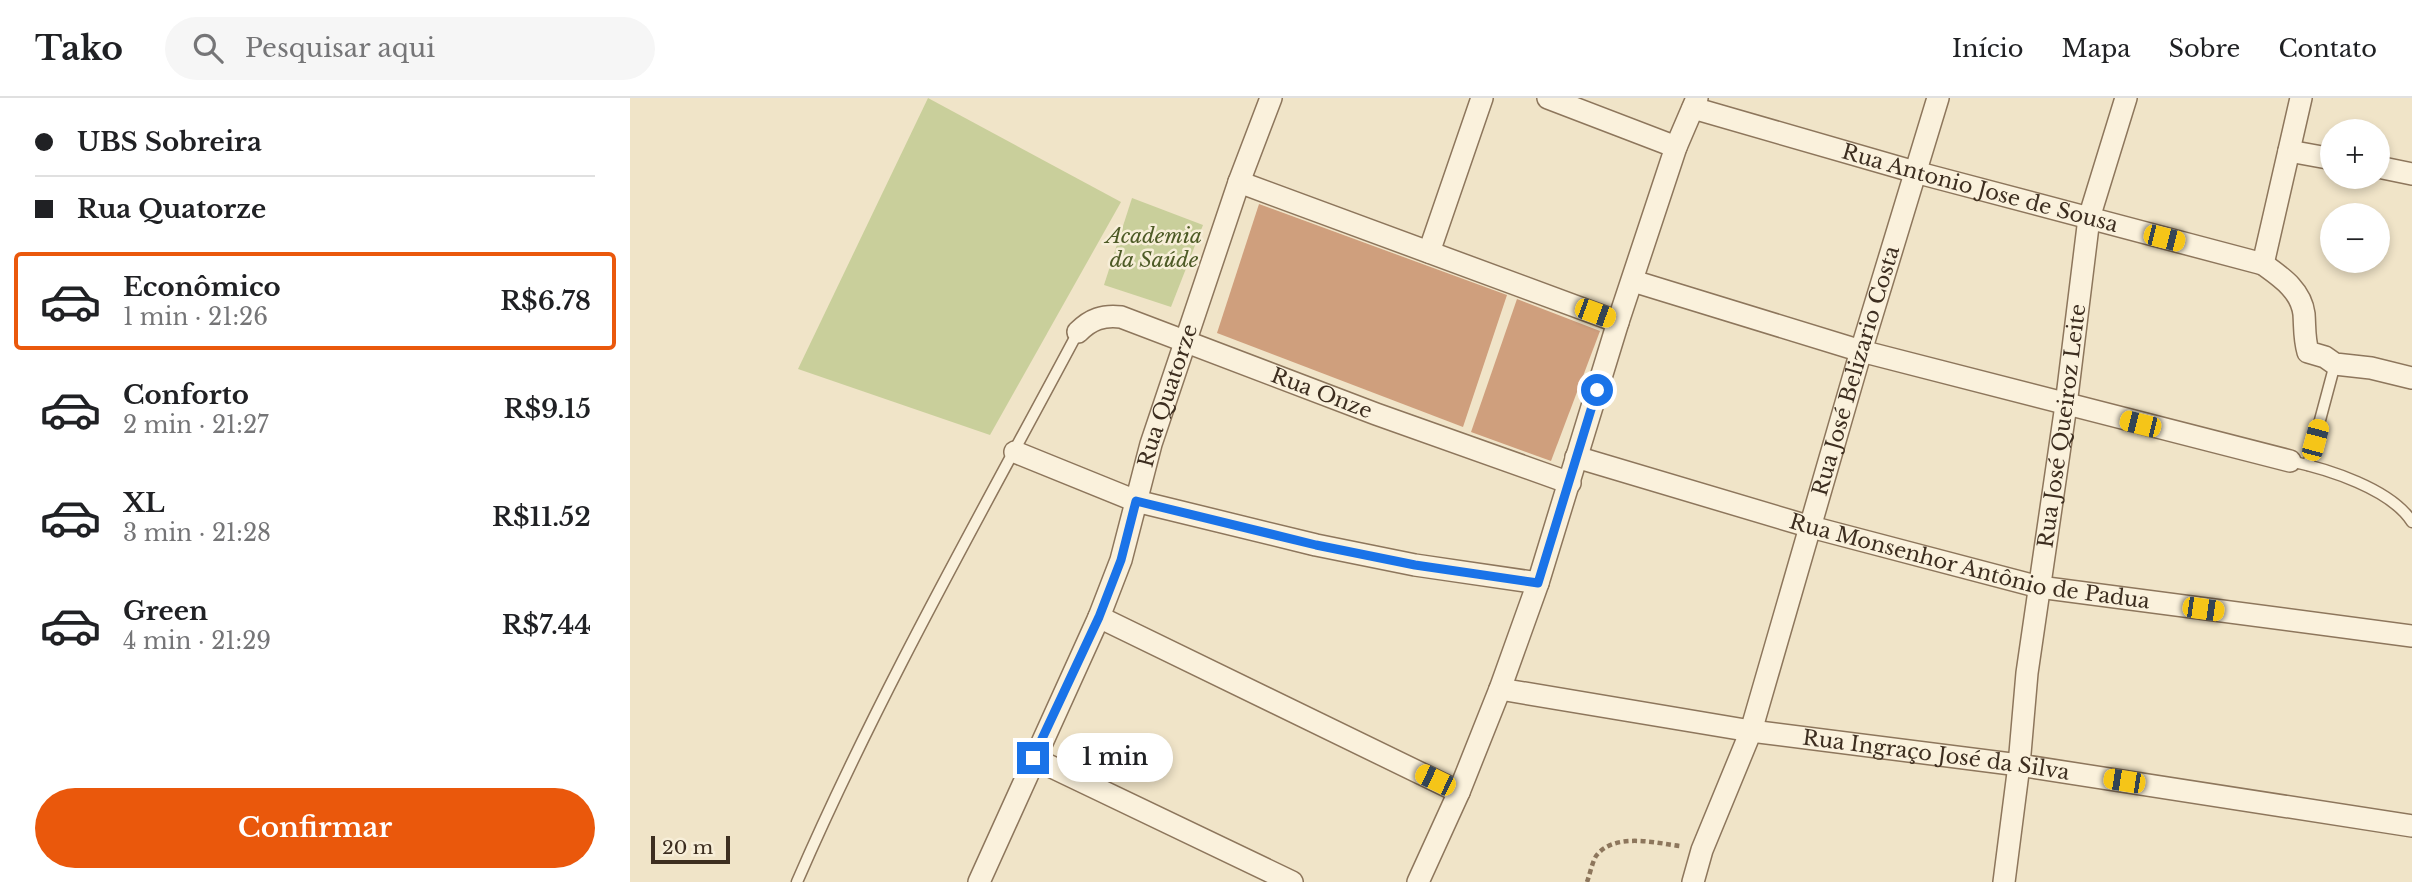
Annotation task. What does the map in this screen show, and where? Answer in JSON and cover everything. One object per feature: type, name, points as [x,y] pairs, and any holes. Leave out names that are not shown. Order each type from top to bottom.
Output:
[{"type":"street","name":"Rua Quatorze","points":[[979,882],[1099,617],[1121,560],[1151,444],[1239,182],[1271,98]]},
{"type":"street","points":[[1429,252],[1482,98]]},
{"type":"street","points":[[1548,98],[1676,146]]},
{"type":"street","name":"Rua José Belizario Costa","points":[[1693,882],[1702,849],[1751,731],[1861,351],[1938,98]]},
{"type":"street","name":"Rua José Queiroz Leite","points":[[2004,882],[2019,765],[2027,673],[2066,405],[2089,218],[2126,98]]},
{"type":"street","points":[[2263,264],[2301,98]]},
{"type":"street","points":[[1418,882],[1459,792],[1538,583],[1618,322],[1676,146],[1695,103]]},
{"type":"street","name":"Rua Antonio Jose de Sousa","points":[[1695,103],[1915,172],[2263,264],[2284,279],[2296,292],[2304,312],[2303,337],[2308,352],[2325,357],[2335,364],[2371,368],[2412,378]]},
{"type":"street","points":[[2289,151],[2320,157]]},
{"type":"street","points":[[2390,169],[2412,174]]},
{"type":"street","points":[[1239,182],[1618,322]]},
{"type":"street","points":[[1633,281],[1861,351],[2299,463]]},
{"type":"street","name":"Rua Onze","points":[[1078,332],[1098,318],[1121,317],[1376,414],[1570,483]]},
{"type":"street","points":[[1015,452],[1136,501],[1316,545],[1415,565],[1538,583]]},
{"type":"street","name":"Rua Monsenhor Antônio de Padua","points":[[1576,457],[1811,527],[2039,587],[2412,636]]},
{"type":"street","points":[[1099,617],[1459,792]]},
{"type":"street","name":"Rua Ingraço José da Silva","points":[[1500,689],[1751,731],[2019,765],[2412,826]]},
{"type":"street","points":[[1033,758],[1292,882]]},
{"type":"lane","points":[[797,882],[900,665],[1078,332]]},
{"type":"lane","points":[[2335,364],[2299,463],[2378,491],[2394,501],[2412,522]]},
{"type":"path","points":[[1587,882],[1597,855],[1630,839],[1702,849]]},
{"type":"green space","points":[[928,98],[1121,202],[990,435],[798,369]]},
{"type":"green space","name":"Academia da Saúde","points":[[1132,198],[1203,225],[1171,307],[1104,285]]},
{"type":"building","points":[[1259,204],[1507,295],[1463,427],[1217,333]]},
{"type":"building","points":[[1517,299],[1600,331],[1551,461],[1471,432]]},
{"type":"route","points":[[1033,758],[1099,617],[1121,560],[1136,501],[1316,545],[1415,565],[1538,583],[1597,390]]}]
